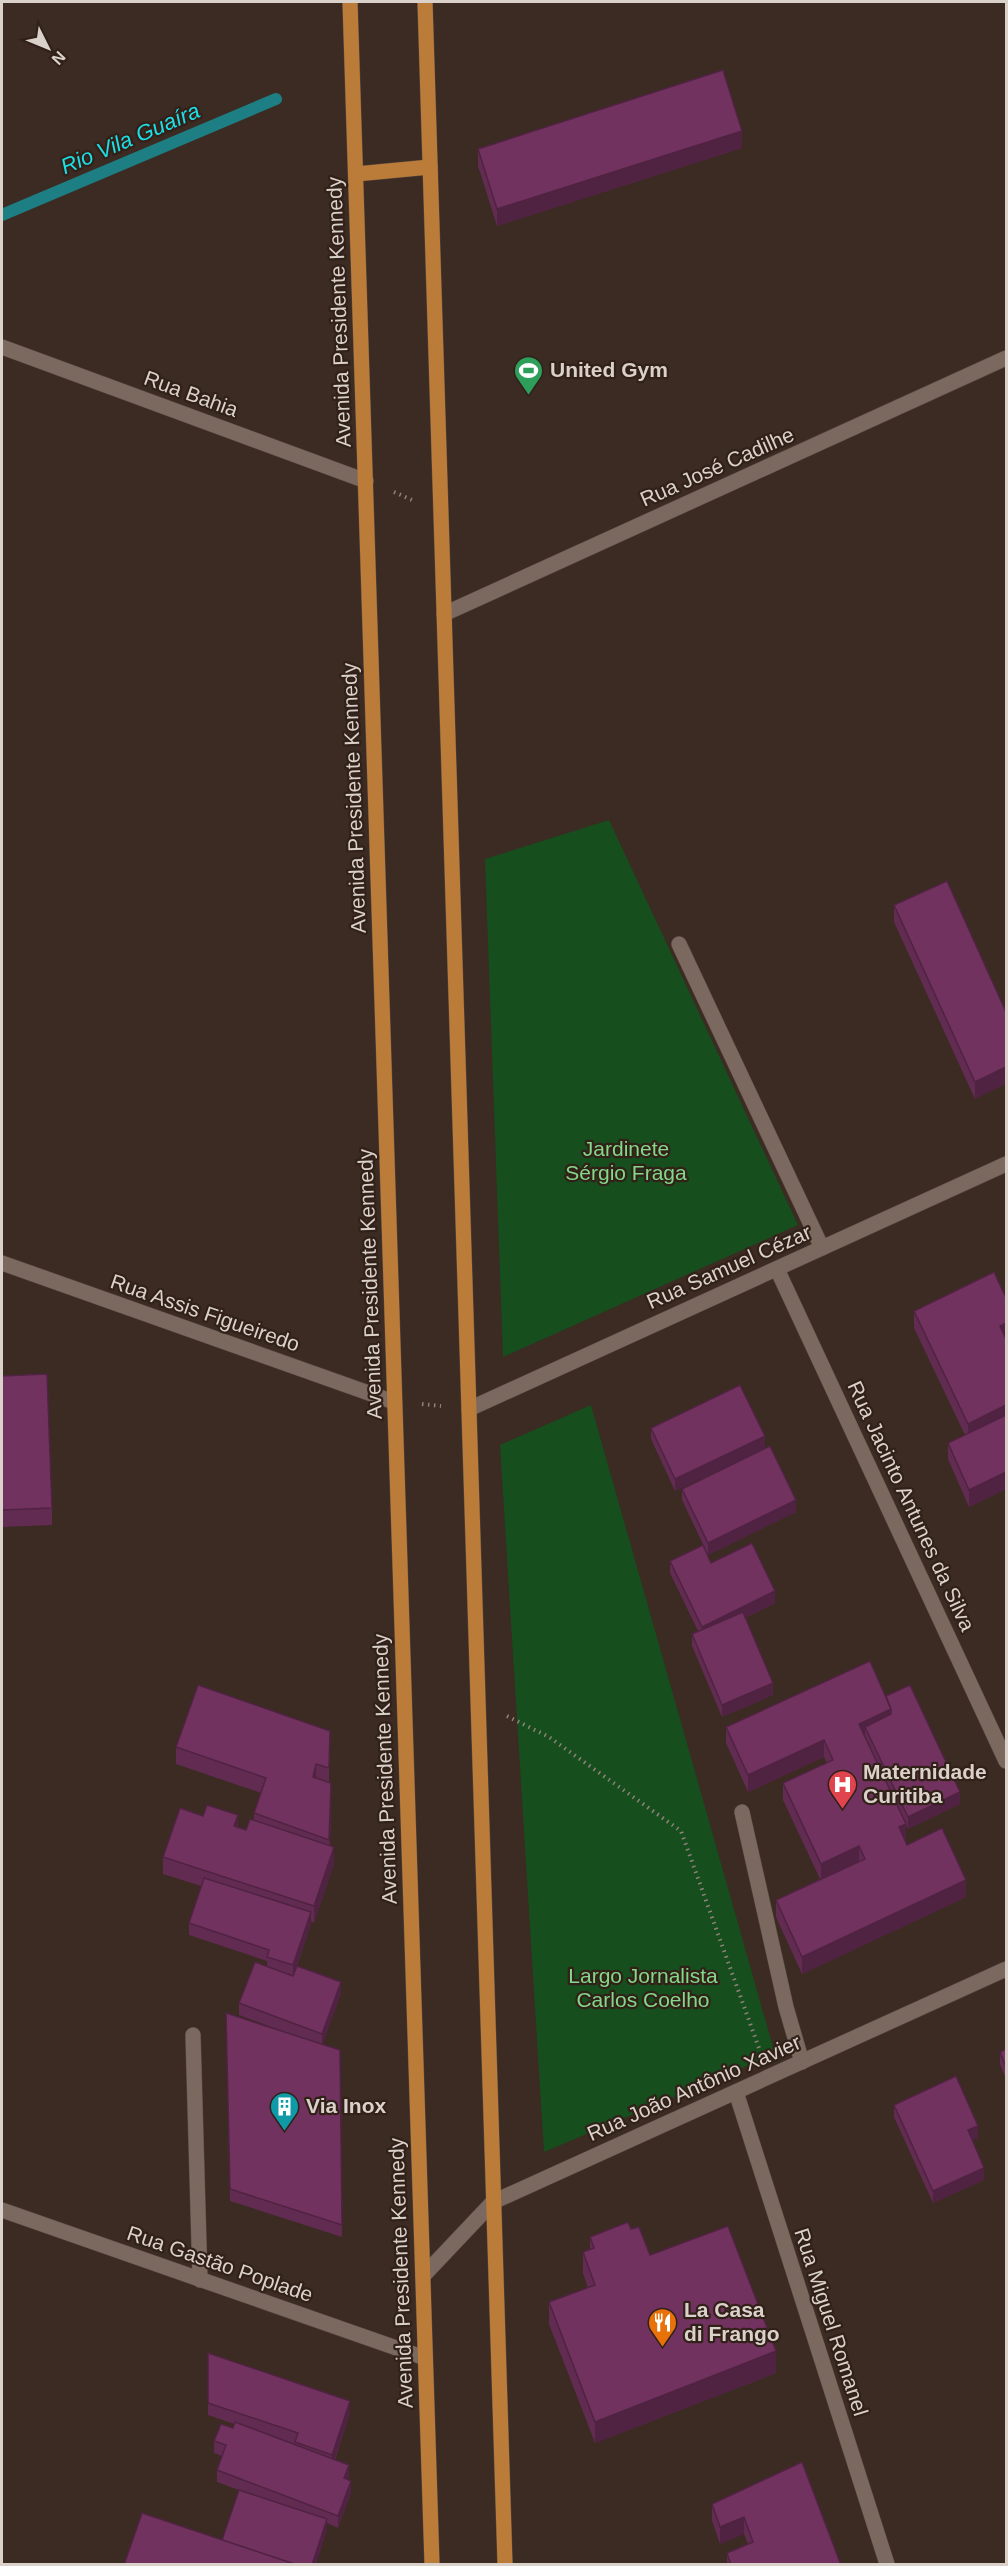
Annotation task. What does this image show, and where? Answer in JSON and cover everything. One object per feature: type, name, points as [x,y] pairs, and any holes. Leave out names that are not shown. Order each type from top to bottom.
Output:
[{"type":"main road","name":"Avenida Presidente Kennedy","points":[[350,2],[432,2565]]},
{"type":"main road","points":[[425,2],[505,2565]]},
{"type":"main road","points":[[356,174],[430,167]]},
{"type":"street","name":"Rua Bahia","points":[[2,347],[366,481]]},
{"type":"street","name":"Rua José Cadilhe","points":[[444,614],[1006,358]]},
{"type":"street","points":[[679,944],[822,1248]]},
{"type":"street","name":"Rua Samuel Cézar","points":[[469,1408],[1006,1164]]},
{"type":"street","name":"Rua Assis Figueiredo","points":[[2,1263],[394,1402]]},
{"type":"street","name":"Rua Jacinto Antunes da Silva","points":[[777,1269],[1006,1761]]},
{"type":"street","points":[[742,1812],[786,2007],[802,2062]]},
{"type":"street","name":"Rua João Antônio Xavier","points":[[423,2276],[493,2202],[1006,1969]]},
{"type":"street","points":[[193,2035],[200,2280]]},
{"type":"street","name":"Rua Miguel Romanel","points":[[736,2092],[887,2565]]},
{"type":"street","name":"Rua Gastão Poplade","points":[[2,2210],[425,2358]]},
{"type":"path","points":[[366,481],[441,511]]},
{"type":"path","points":[[394,1402],[469,1408]]},
{"type":"path","points":[[478,1701],[549,1737],[681,1831],[769,2077]]},
{"type":"green space","name":"Jardinete Sérgio Fraga","points":[[609,820],[798,1225],[503,1357],[485,859]]},
{"type":"green space","name":"Largo Jornalista Carlos Coelho","points":[[591,1405],[775,2054],[544,2152],[500,1445]]},
{"type":"building","points":[[723,70],[742,131],[497,209],[478,149]]},
{"type":"building","points":[[947,881],[1006,1012],[1006,1067],[975,1082],[894,905]]},
{"type":"building","points":[[994,1272],[1006,1298],[1006,1323],[1000,1326],[1006,1339],[1006,1405],[968,1424],[914,1311]]},
{"type":"building","points":[[47,1374],[52,1508],[2,1510],[2,1376]]},
{"type":"building","points":[[740,1385],[765,1436],[675,1479],[651,1428]]},
{"type":"building","points":[[1006,1415],[1006,1472],[969,1490],[948,1443]]},
{"type":"building","points":[[770,1446],[796,1500],[708,1543],[682,1489]]},
{"type":"building","points":[[752,1543],[775,1591],[702,1627],[670,1561],[703,1545],[711,1563]]},
{"type":"building","points":[[743,1612],[773,1683],[722,1705],[692,1634]]},
{"type":"building","points":[[870,1661],[891,1709],[859,1724],[906,1824],[899,1827],[907,1845],[942,1828],[966,1880],[802,1957],[776,1900],[865,1859],[859,1846],[821,1864],[783,1783],[833,1760],[824,1740],[748,1775],[726,1727]]},
{"type":"building","points":[[198,1685],[330,1731],[329,1768],[316,1764],[313,1777],[331,1783],[329,1840],[254,1813],[266,1778],[176,1747]]},
{"type":"building","points":[[910,1685],[960,1792],[908,1817],[865,1727],[891,1714],[886,1696]]},
{"type":"building","points":[[207,1805],[238,1815],[234,1826],[246,1830],[250,1819],[334,1847],[314,1906],[163,1857],[180,1808],[203,1816]]},
{"type":"building","points":[[204,1878],[311,1912],[293,1965],[267,1957],[269,1950],[189,1923]]},
{"type":"building","points":[[255,1962],[293,1976],[297,1966],[341,1982],[322,2034],[239,2003]]},
{"type":"building","name":"Via Inox","points":[[226,2013],[340,2050],[342,2225],[230,2189]]},
{"type":"building","points":[[1006,2049],[1006,2067],[1000,2052]]},
{"type":"building","points":[[956,2076],[978,2126],[968,2130],[984,2168],[933,2191],[894,2105]]},
{"type":"building","name":"La Casa di Frango","points":[[628,2222],[631,2229],[639,2227],[650,2255],[728,2226],[776,2351],[595,2422],[549,2302],[595,2285],[583,2252],[594,2248],[590,2237]]},
{"type":"building","points":[[208,2353],[350,2401],[332,2455],[295,2442],[298,2433],[208,2403]]},
{"type":"building","points":[[235,2422],[349,2465],[344,2478],[351,2481],[338,2516],[217,2470],[226,2445],[214,2441],[221,2424],[233,2428]]},
{"type":"building","points":[[802,2462],[841,2565],[731,2565],[727,2553],[753,2542],[744,2517],[720,2527],[712,2504]]},
{"type":"building","points":[[239,2490],[327,2519],[312,2565],[297,2565],[222,2540]]},
{"type":"building","points":[[142,2513],[297,2565],[124,2565]]},
{"type":"waterway","name":"Rio Vila Guaíra","points":[[2,215],[276,99]]},
{"type":"place","name":"United Gym","points":[[529,396]]},
{"type":"place","name":"Maternidade Curitiba","points":[[842,1810]]},
{"type":"place","name":"Via Inox","points":[[285,2132]]},
{"type":"place","name":"La Casa di Frango","points":[[663,2348]]}]
